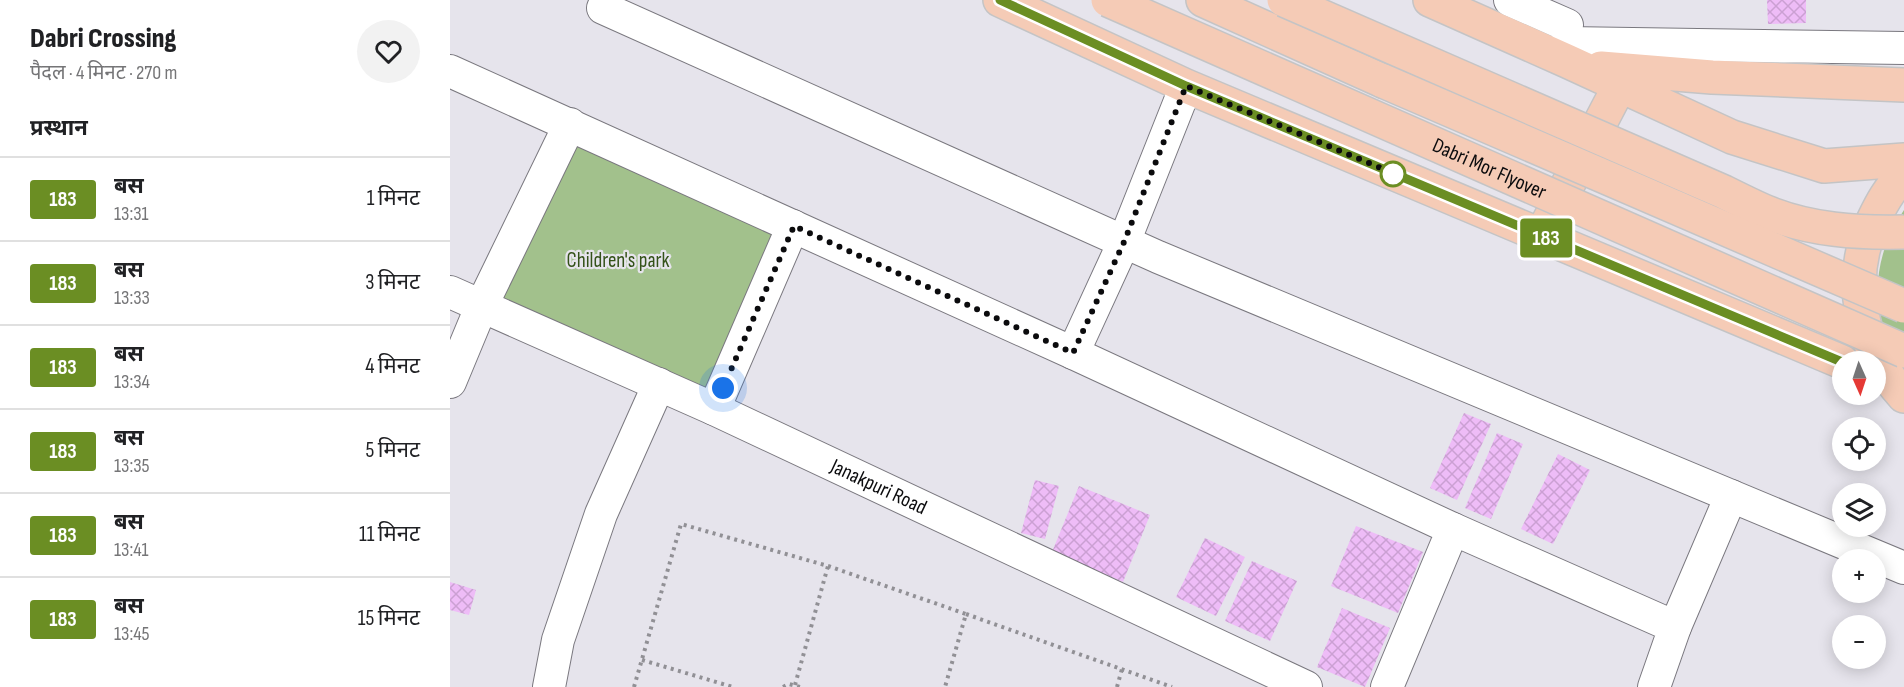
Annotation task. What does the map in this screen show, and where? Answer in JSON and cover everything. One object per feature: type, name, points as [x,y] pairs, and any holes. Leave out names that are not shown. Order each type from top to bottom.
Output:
[{"type":"main road","points":[[1000,0],[1186,86],[1832,358]]},
{"type":"main road","name":"Dabri Mor Flyover","points":[[1108,0],[1904,351]]},
{"type":"main road","name":"Dabri Mor Flyover","points":[[1203,0],[1383,81],[1904,306]]},
{"type":"main road","points":[[1284,0],[1768,213],[1815,227],[1863,233],[1904,232]]},
{"type":"main road","points":[[1430,0],[1712,77],[1904,85]]},
{"type":"main road","points":[[1569,39],[1620,85],[1731,137],[1824,166],[1904,160]]},
{"type":"main road","points":[[1541,236],[1620,85]]},
{"type":"main road","points":[[1890,385],[1875,357],[1864,327],[1858,296],[1860,264],[1867,234],[1880,205],[1904,175]]},
{"type":"street","points":[[1510,0],[1569,39],[1904,48]]},
{"type":"street","points":[[603,8],[1124,242],[1904,568]]},
{"type":"street","points":[[450,71],[1073,353],[1453,529],[1675,627]]},
{"type":"street","points":[[1073,353],[1124,242],[1186,86]]},
{"type":"street","points":[[450,382],[482,305],[570,124]]},
{"type":"street","points":[[714,409],[794,226]]},
{"type":"street","name":"Janakpuri Road","points":[[450,292],[714,409],[1306,687]]},
{"type":"street","points":[[549,687],[558,640],[601,514],[659,384]]},
{"type":"street","points":[[1654,687],[1675,627],[1731,496]]},
{"type":"street","points":[[1387,687],[1453,529]]},
{"type":"path","points":[[634,687],[681,524],[828,566],[1172,687]]},
{"type":"path","points":[[783,687],[789,684],[798,686],[828,566]]},
{"type":"path","points":[[945,687],[966,614]]},
{"type":"path","points":[[642,660],[733,687]]},
{"type":"path","points":[[1117,687],[1122,669]]},
{"type":"green space","name":"Children's park","points":[[571,138],[776,236],[709,396],[493,303]]},
{"type":"green space","points":[[1904,210],[1904,370],[1884,330],[1879,310],[1878,290],[1879,270],[1884,250]]},
{"type":"building","points":[[1767,0],[1806,0],[1806,23],[1768,24]]},
{"type":"building","points":[[1464,413],[1491,424],[1457,500],[1430,488]]},
{"type":"building","points":[[1497,433],[1523,444],[1491,519],[1465,508]]},
{"type":"building","points":[[1558,454],[1590,470],[1553,544],[1521,529]]},
{"type":"building","points":[[1035,480],[1059,486],[1045,539],[1021,533]]},
{"type":"building","points":[[1079,486],[1150,515],[1123,582],[1052,552]]},
{"type":"building","points":[[1356,526],[1423,552],[1398,613],[1331,586]]},
{"type":"building","points":[[1205,538],[1245,557],[1216,616],[1176,597]]},
{"type":"building","points":[[1252,561],[1297,581],[1270,641],[1225,621]]},
{"type":"building","points":[[450,582],[476,590],[469,615],[450,610]]},
{"type":"building","points":[[1342,608],[1390,628],[1365,687],[1317,667]]},
{"type":"bus line","name":"183","points":[[1000,0],[1186,86],[1832,358]]},
{"type":"route","points":[[723,388],[794,226],[1073,353],[1124,242],[1186,86],[1395,174],[1393,174]]}]
